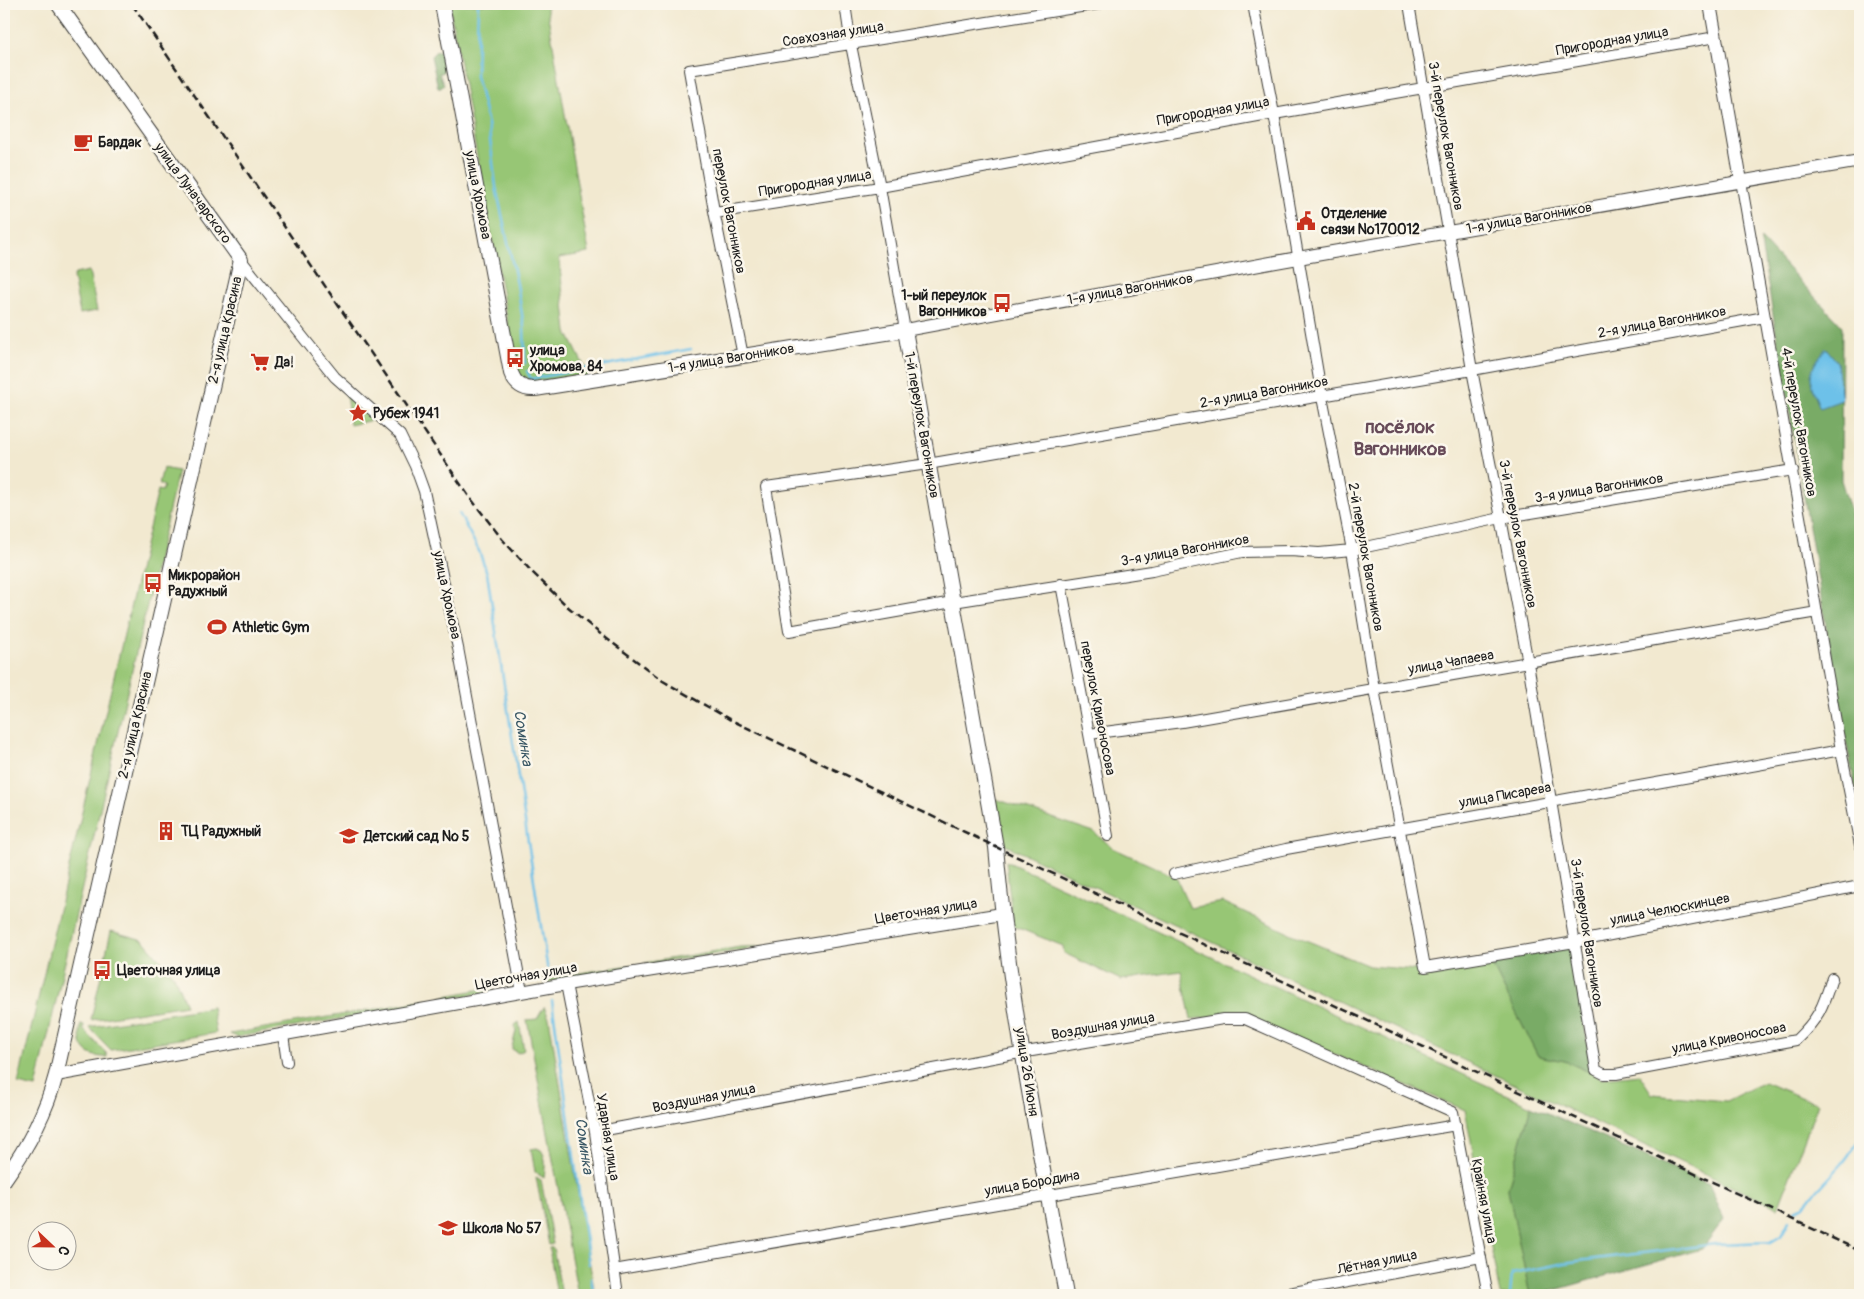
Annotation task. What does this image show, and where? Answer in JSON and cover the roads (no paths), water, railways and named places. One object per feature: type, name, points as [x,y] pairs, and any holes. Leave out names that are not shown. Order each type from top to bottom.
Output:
[{"type":"main road","name":"улица Луначарского","points":[[58,4],[241,260]]},
{"type":"main road","name":"улица Хромова","points":[[442,4],[511,373],[519,385]]},
{"type":"main road","name":"2-я улица Красина","points":[[4,1180],[21,1155],[40,1118],[56,1075],[241,260]]},
{"type":"main road","name":"1-я улица Вагонников","points":[[519,385],[534,389],[905,330]]},
{"type":"main road","name":"1-й переулок Вагонников","points":[[905,330],[996,848]]},
{"type":"main road","name":"улица 26 Июня","points":[[996,848],[1002,914],[1047,1194],[1066,1295]]},
{"type":"street","name":"1-й переулок Вагонников","points":[[845,4],[905,330]]},
{"type":"street","name":"Совхозная улица","points":[[689,70],[1099,4]]},
{"type":"street","name":"2-й переулок Вагонников","points":[[1253,4],[1425,967]]},
{"type":"street","name":"3-й переулок Вагонников","points":[[1409,4],[1472,370],[1528,663],[1596,1070]]},
{"type":"street","name":"4-й переулок Вагонников","points":[[1710,4],[1841,750],[1860,845]]},
{"type":"street","name":"Пригородная улица","points":[[715,213],[880,187],[1274,114],[1716,37]]},
{"type":"street","name":"переулок Вагонников","points":[[689,70],[743,356]]},
{"type":"street","name":"1-я улица Вагонников","points":[[905,330],[1298,258],[1860,161]]},
{"type":"street","name":"улица Хромова","points":[[241,260],[335,377],[400,435],[415,466],[424,491],[458,648],[522,992]]},
{"type":"street","name":"2-я улица Вагонников","points":[[789,631],[766,487],[928,464],[1472,370],[1765,317]]},
{"type":"street","name":"3-я улица Вагонников","points":[[789,631],[1061,584],[1152,571],[1242,552],[1290,551],[1319,553],[1352,550],[1501,518],[1793,470]]},
{"type":"street","name":"переулок Кривоносова","points":[[1061,584],[1108,836]]},
{"type":"street","name":"улица Чапаева","points":[[1088,734],[1182,722],[1817,612]]},
{"type":"street","name":"улица Писарева","points":[[1174,874],[1286,849],[1841,750]]},
{"type":"street","name":"улица Челюскинцев","points":[[1425,967],[1575,942],[1860,886]]},
{"type":"street","name":"Цветочная улица","points":[[56,1075],[566,984],[1002,914]]},
{"type":"street","name":"улица Кривоносова","points":[[1596,1070],[1604,1074],[1616,1074],[1796,1040],[1812,1025],[1823,1007],[1832,978]]},
{"type":"street","name":"Ударная улица","points":[[566,984],[594,1132],[618,1295]]},
{"type":"street","name":"Воздушная улица","points":[[594,1132],[1024,1053],[1223,1019],[1245,1019],[1453,1112]]},
{"type":"street","points":[[283,1035],[287,1062]]},
{"type":"street","name":"Крайняя улица","points":[[1453,1112],[1488,1295]]},
{"type":"street","name":"улица Бородина","points":[[614,1270],[1456,1125]]},
{"type":"street","name":"Лётная улица","points":[[1278,1295],[1481,1257]]},
{"type":"water","points":[[1826,348],[1837,362],[1842,400],[1820,408],[1813,390],[1811,377],[1815,364]]},
{"type":"waterway","points":[[478,4],[476,76],[488,124],[496,187],[517,284],[524,327],[525,363]]},
{"type":"waterway","points":[[527,371],[531,379],[691,349]]},
{"type":"waterway","name":"Соминка","points":[[459,513],[479,551],[487,573],[548,972]]},
{"type":"waterway","name":"Соминка","points":[[552,1001],[589,1264]]},
{"type":"waterway","points":[[1795,1210],[1802,1207],[1842,1164],[1860,1140]]},
{"type":"waterway","points":[[1510,1295],[1512,1274],[1570,1262],[1716,1244],[1771,1242],[1781,1236],[1789,1221]]},
{"type":"waterway","name":"Соминка","points":[[591,1278],[594,1295]]},
{"type":"railway","points":[[132,4],[468,495],[502,539],[567,606],[663,681],[729,719],[996,847],[1860,1251]]},
{"type":"place","name":"Бардак","points":[[83,142]]},
{"type":"place","name":"Отделение связи №170012","points":[[1306,221]]},
{"type":"place","name":"1-ый переулок Вагонников","points":[[1002,303]]},
{"type":"place","name":"улица Хромова, 84","points":[[515,358]]},
{"type":"place","name":"Да!","points":[[260,362]]},
{"type":"place","name":"Рубеж 1941","points":[[358,413]]},
{"type":"place","name":"Микрорайон Радужный","points":[[153,583]]},
{"type":"place","name":"Athletic Gym","points":[[217,627]]},
{"type":"place","name":"ТЦ Радужный","points":[[166,831]]},
{"type":"place","name":"Детский сад № 5","points":[[349,836]]},
{"type":"place","name":"Цветочная улица","points":[[102,970]]},
{"type":"place","name":"Школа № 57","points":[[448,1228]]},
{"type":"district","name":"посёлок Вагонников","points":[[1400,438]]}]
